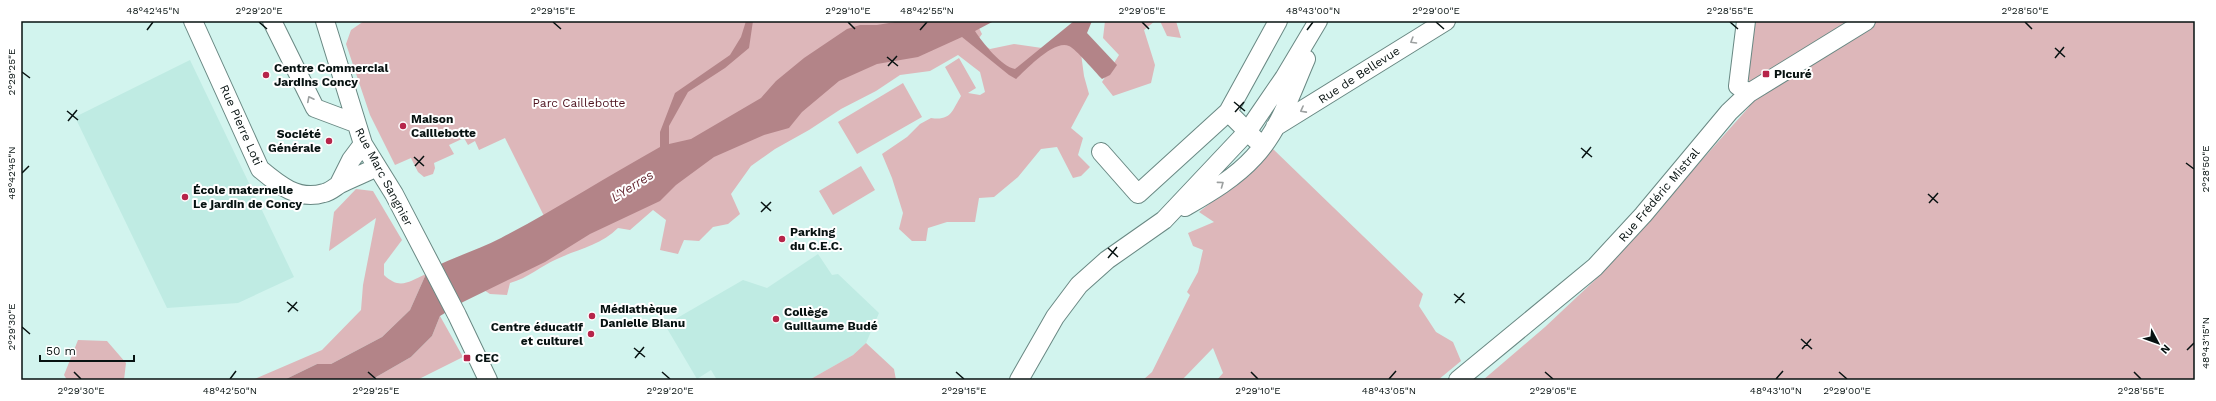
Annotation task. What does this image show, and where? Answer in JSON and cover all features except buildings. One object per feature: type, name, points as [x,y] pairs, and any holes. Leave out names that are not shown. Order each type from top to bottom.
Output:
[{"type":"street","name":"Rue Pierre Loti","points":[[193,21],[260,170],[278,184],[297,194],[310,196],[325,193],[339,184],[377,167]]},
{"type":"street","points":[[272,21],[315,108],[355,123]]},
{"type":"street","name":"Rue Marc Sangnier","points":[[325,21],[342,72],[355,123],[363,144],[394,194],[457,315],[488,380]]},
{"type":"street","points":[[1100,152],[1138,194],[1228,112],[1278,21]]},
{"type":"street","points":[[1164,220],[1252,126],[1318,21]]},
{"type":"street","points":[[1019,380],[1055,318],[1079,285],[1107,260],[1164,220],[1235,174],[1255,156],[1273,129],[1290,95],[1322,21]]},
{"type":"street","name":"Rue de Bellevue","points":[[1273,129],[1284,120],[1320,101],[1355,76],[1446,21]]},
{"type":"street","points":[[1746,21],[1738,86],[1749,93]]},
{"type":"street","name":"Rue Frédéric Mistral","points":[[1458,380],[1595,267],[1643,215],[1728,112],[1749,93],[1866,21]]},
{"type":"street","points":[[1228,112],[1252,126],[1273,129]]},
{"type":"street","points":[[1252,126],[1262,146]]},
{"type":"street","points":[[339,184],[351,160],[363,144]]},
{"type":"shaded area","name":"École maternelle Le jardin de Concy","points":[[190,60],[294,277],[238,303],[167,308],[75,117]]},
{"type":"shaded area","name":"Collège Guillaume Budé","points":[[818,254],[832,275],[838,274],[879,313],[866,343],[853,355],[809,380],[717,380],[711,370],[697,379],[665,325],[743,280],[767,288]]},
{"type":"green space","name":"Parc Caillebotte","points":[[364,21],[907,21],[768,96],[694,140],[544,216],[505,138],[479,150],[475,141],[468,145],[464,138],[449,145],[454,154],[434,163],[435,168],[433,174],[424,177],[418,172],[411,158],[395,165],[370,115],[346,44],[351,30]]},
{"type":"green space","points":[[1105,21],[1155,21],[1144,30],[1155,65],[1151,83],[1113,96],[1102,82],[1119,55],[1103,38]]},
{"type":"green space","points":[[1160,21],[1176,21],[1181,38],[1167,36]]},
{"type":"green space","points":[[1756,21],[2195,21],[2195,380],[1483,380],[1545,327],[1595,280],[1749,107],[1749,53]]},
{"type":"green space","points":[[977,24],[982,34],[977,41],[990,49],[1014,44],[1042,48],[1062,42],[1080,46],[1084,76],[1089,94],[1071,128],[1083,138],[1078,155],[1090,167],[1081,176],[1073,178],[1057,147],[1041,149],[1018,177],[994,197],[979,198],[975,222],[947,222],[928,228],[926,241],[912,241],[899,229],[903,213],[892,178],[882,154],[907,137],[920,124],[931,118],[943,118],[950,114],[961,96],[945,67],[959,58],[976,88],[968,93],[980,95],[985,92],[980,72],[958,55],[930,71],[900,75],[876,91],[841,109],[809,130],[775,149],[751,166],[731,194],[740,214],[728,224],[713,227],[699,241],[684,240],[678,254],[660,250],[666,220],[653,210],[630,230],[618,228],[597,243],[557,259],[523,278],[510,283],[507,295],[490,294],[481,288],[821,80]]},
{"type":"green space","points":[[903,83],[922,117],[857,154],[838,122]]},
{"type":"green space","points":[[1273,149],[1423,294],[1419,306],[1436,332],[1453,342],[1461,361],[1438,380],[1217,380],[1223,373],[1213,348],[1182,380],[1143,380],[1152,372],[1190,295],[1187,292],[1198,272],[1203,250],[1193,246],[1188,233],[1214,222],[1199,212],[1237,182]]},
{"type":"green space","points":[[861,166],[875,190],[833,215],[819,191]]},
{"type":"green space","points":[[356,189],[373,191],[402,240],[384,264],[384,275],[395,282],[404,283],[426,274],[410,310],[382,337],[331,364],[317,364],[284,380],[252,380],[322,350],[361,310],[363,285],[376,218],[329,251],[334,212]]},
{"type":"green space","points":[[440,316],[463,357],[417,380],[371,380],[411,357],[432,336]]},
{"type":"green space","points":[[78,340],[107,341],[126,363],[124,380],[67,380],[64,375]]},
{"type":"green space","points":[[866,343],[894,369],[896,380],[809,380],[853,355]]},
{"type":"water","name":"L'Yerres","points":[[746,21],[753,21],[749,48],[725,68],[688,92],[669,126],[669,144],[691,139],[761,98],[776,81],[804,58],[847,29],[860,25],[877,25],[901,21],[994,21],[975,31],[998,59],[1004,64],[1015,69],[1074,21],[1092,21],[1087,33],[1117,65],[1110,75],[1102,79],[1076,51],[1069,46],[1063,45],[1048,51],[1041,56],[1016,79],[962,37],[918,57],[877,64],[839,81],[802,112],[789,128],[764,135],[714,157],[676,185],[660,201],[590,234],[545,262],[463,302],[440,316],[432,336],[411,357],[371,380],[284,380],[317,364],[331,364],[382,337],[410,310],[426,274],[431,269],[492,242],[521,227],[660,147],[660,132],[675,93],[730,55],[741,37]]},
{"type":"place","name":"Picuré","points":[[1766,74]]},
{"type":"place","name":"Centre Commercial Jardins Concy","points":[[266,75]]},
{"type":"place","name":"Maison Caillebotte","points":[[403,126]]},
{"type":"place","name":"Société Générale","points":[[329,141]]},
{"type":"place","name":"École maternelle Le jardin de Concy","points":[[185,197]]},
{"type":"place","name":"Parking du C.E.C.","points":[[782,239]]},
{"type":"place","name":"Médiathèque Danielle Bianu","points":[[592,316]]},
{"type":"place","name":"Collège Guillaume Budé","points":[[776,319]]},
{"type":"place","name":"Centre éducatif et culturel","points":[[591,334]]},
{"type":"place","name":"CEC","points":[[467,358]]}]
